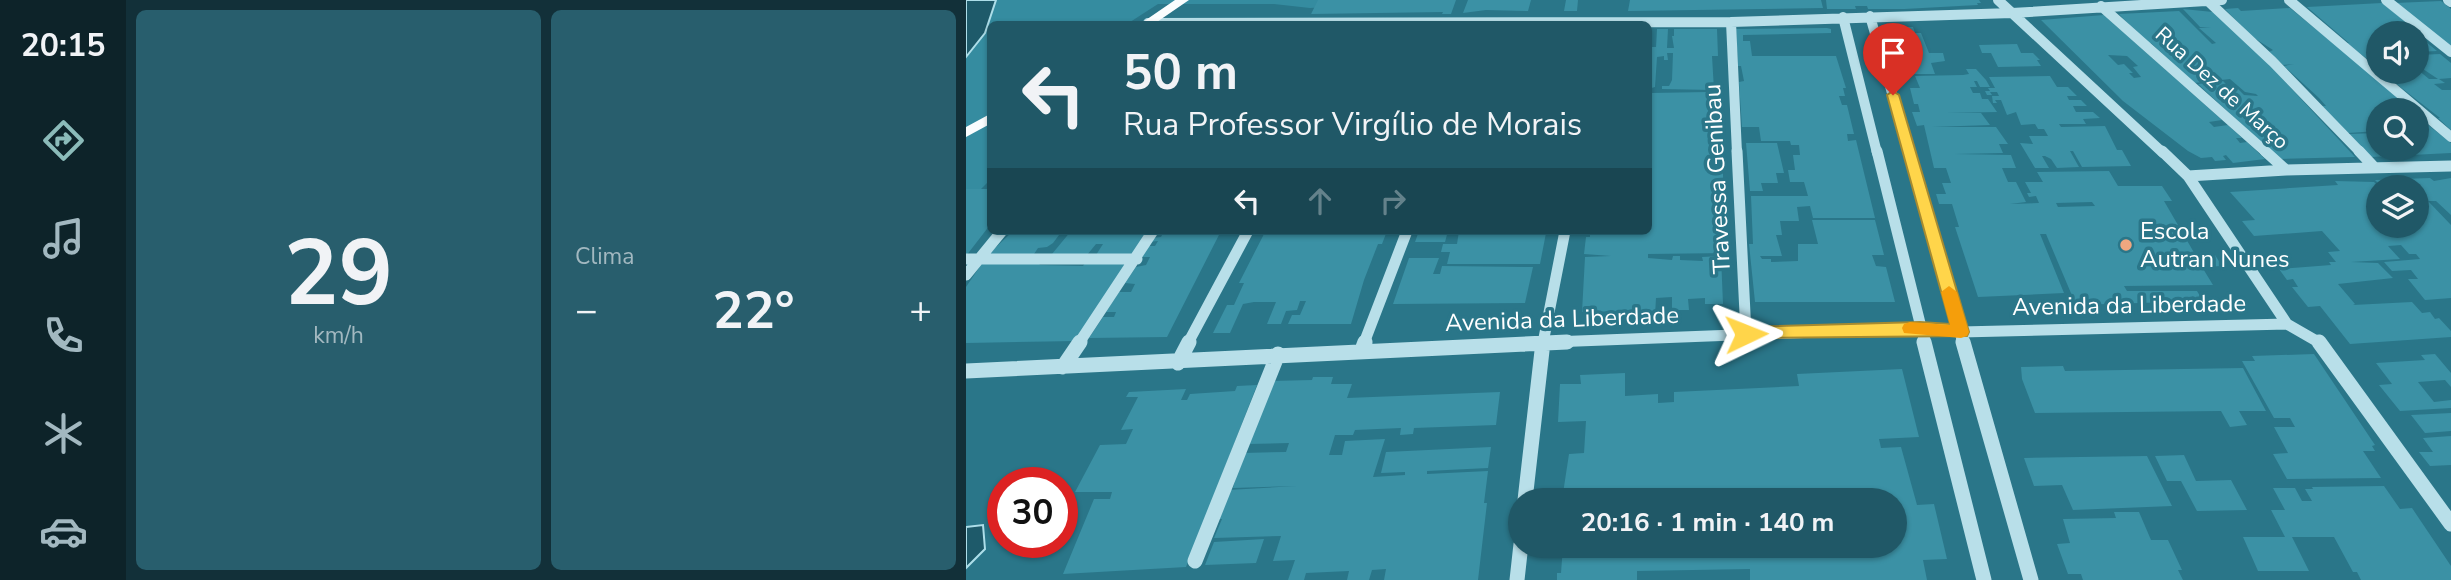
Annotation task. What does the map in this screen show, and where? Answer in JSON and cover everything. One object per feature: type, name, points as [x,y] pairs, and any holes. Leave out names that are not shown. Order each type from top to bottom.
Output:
[{"type":"main road","points":[[1152,21],[1183,0]]},
{"type":"main road","points":[[966,133],[987,120]]},
{"type":"street","points":[[1998,0],[2188,176],[2287,324],[2318,340],[2451,524]]},
{"type":"street","points":[[1652,23],[2011,13],[2222,0]]},
{"type":"street","points":[[2289,0],[2451,137]]},
{"type":"street","points":[[2386,0],[2451,52]]},
{"type":"street","points":[[2208,1],[2273,62],[2374,167]]},
{"type":"street","name":"Rua Dez de Março","points":[[2101,6],[2286,170]]},
{"type":"street","points":[[1870,16],[2031,580]]},
{"type":"street","points":[[1843,17],[1984,580]]},
{"type":"street","name":"Travessa Genibau","points":[[1731,22],[1746,334]]},
{"type":"street","points":[[2188,176],[2286,170],[2451,166]]},
{"type":"street","points":[[966,275],[972,259],[998,235]]},
{"type":"street","points":[[1063,367],[1151,235]]},
{"type":"street","points":[[1178,363],[1246,235]]},
{"type":"street","points":[[1362,350],[1405,235]]},
{"type":"street","points":[[1526,488],[1543,342],[1564,235]]},
{"type":"street","points":[[972,259],[1137,259]]},
{"type":"street","name":"Avenida da Liberdade","points":[[966,371],[1178,363],[1362,350],[1746,334],[1920,328],[1961,332],[2287,324]]},
{"type":"street","points":[[1517,580],[1519,558]]},
{"type":"lane","points":[[1195,561],[1278,354]]},
{"type":"shaded area","points":[[966,0],[1442,0],[1310,8],[1274,4],[1158,4],[1132,21],[987,21],[987,183],[966,204]]},
{"type":"shaded area","points":[[966,0],[996,0],[985,33],[966,57]]},
{"type":"shaded area","points":[[983,525],[985,549],[966,568],[966,527]]},
{"type":"building","points":[[1318,0],[1456,0],[1451,14],[1311,14]]},
{"type":"building","points":[[1468,0],[1531,0],[1528,11],[1486,10],[1463,13]]},
{"type":"building","points":[[1566,0],[1578,0],[1577,11],[1564,11]]},
{"type":"building","points":[[1630,0],[1821,0],[1823,8],[1628,11]]},
{"type":"building","points":[[1826,0],[1979,0],[1981,3],[1904,9],[1868,9],[1867,6],[1855,6],[1856,9],[1827,9]]},
{"type":"building","points":[[2441,1],[2451,9],[2451,51],[2429,32],[2429,21],[2416,21],[2395,3]]},
{"type":"building","points":[[2382,3],[2405,21],[2366,21],[2366,58],[2307,7]]},
{"type":"building","points":[[2238,8],[2241,11],[2290,8],[2366,70],[2366,84],[2383,84],[2400,98],[2366,98],[2366,132],[2348,133],[2322,106],[2326,106],[2319,98],[2284,66],[2294,64],[2283,65],[2269,52],[2273,50],[2251,36],[2225,9]]},
{"type":"building","points":[[2183,9],[2213,12],[2265,60],[2355,157],[2279,159],[2198,84],[2223,81],[2230,88],[2236,87],[2244,95],[2258,96],[2256,94],[2245,92],[2230,79],[2194,83],[2151,43],[2147,44],[2119,14],[2179,11],[2212,44],[2216,43],[2199,28],[2211,27],[2200,27]]},
{"type":"building","points":[[2104,15],[2222,120],[2209,122],[2214,127],[2228,125],[2242,138],[2236,138],[2240,143],[2247,142],[2265,159],[2233,163],[2226,155],[2223,156],[2226,160],[2215,161],[2212,157],[2201,158],[2188,151],[2123,101],[2041,20]],"holes":[[[2108,55],[2127,56],[2138,66],[2133,67],[2141,77],[2134,78],[2124,64],[2118,65]]]},
{"type":"building","points":[[1894,27],[1913,27],[1915,33],[1921,33],[1929,53],[1943,53],[1945,61],[1931,63],[1935,74],[1908,74]]},
{"type":"building","points":[[1657,29],[1668,29],[1667,48],[1674,48],[1674,29],[1717,29],[1718,56],[1712,56],[1714,90],[1662,89],[1662,86],[1669,86],[1672,80],[1673,53],[1667,53],[1668,60],[1664,60],[1664,56],[1657,57],[1655,87],[1652,88],[1652,47],[1656,47]]},
{"type":"building","points":[[1736,29],[1831,29],[1831,33],[1743,35],[1743,41],[1750,41],[1752,56],[1836,56],[1846,88],[1843,88],[1845,96],[1839,96],[1842,105],[1847,105],[1854,134],[1847,134],[1848,141],[1856,140],[1875,218],[1813,218],[1810,206],[1797,207],[1799,221],[1780,221],[1782,235],[1776,235],[1782,256],[1760,256],[1762,259],[1771,259],[1771,262],[1798,261],[1798,244],[1818,244],[1812,220],[1875,220],[1884,255],[1872,255],[1876,266],[1886,267],[1895,302],[1755,302],[1749,244],[1753,244],[1751,196],[1808,196],[1804,182],[1790,182],[1788,170],[1795,170],[1793,155],[1800,155],[1799,145],[1791,145],[1790,141],[1761,141],[1759,127],[1742,127],[1739,82],[1744,81],[1741,66],[1738,66]]},
{"type":"building","points":[[2017,44],[2021,53],[2033,53],[2040,60],[2037,60],[2041,66],[1998,67],[1991,53],[1982,53],[1979,45]]},
{"type":"building","points":[[2429,54],[2440,54],[2451,63],[2451,78],[2439,79],[2445,83],[2434,84],[2442,90],[2451,90],[2451,130],[2429,109],[2429,98],[2414,98],[2397,84],[2429,84],[2429,79],[2438,79],[2429,73]]},
{"type":"building","points":[[1966,69],[1976,69],[1986,80],[1990,87],[1980,87],[1977,81],[1974,81],[1977,87],[1970,87],[1973,93],[1980,93],[1982,99],[1988,99],[1997,112],[1946,113],[1981,113],[1990,125],[1932,127],[1996,127],[2008,144],[1999,144],[2003,153],[1955,154],[2011,155],[2016,168],[2002,168],[2008,182],[2016,182],[2026,202],[2010,204],[2039,203],[2036,196],[2029,197],[2027,193],[2031,193],[2025,182],[2043,182],[2037,172],[2109,171],[2118,186],[2162,186],[2172,201],[2164,201],[2196,256],[2215,255],[2222,266],[2202,267],[2213,285],[2124,286],[2127,291],[2197,291],[2203,301],[2076,305],[2046,234],[2040,234],[2064,293],[1978,297],[1955,227],[1959,227],[1952,204],[1939,204],[1936,194],[1946,194],[1942,183],[1951,183],[1946,168],[1934,168],[1924,125],[1917,126],[1912,112],[1920,112],[1918,104],[1914,104],[1910,88],[1920,88],[1915,76],[1969,74]],"holes":[[[2092,202],[2095,206],[2058,207],[2056,203]]]},
{"type":"building","points":[[2050,76],[2057,87],[2068,87],[2077,96],[2067,96],[2069,100],[2081,100],[2087,106],[2073,106],[2076,112],[2093,112],[2100,118],[2083,119],[2086,124],[2059,124],[2061,127],[2105,126],[2117,150],[2122,150],[2131,166],[2082,167],[2073,151],[2070,151],[2079,167],[2057,168],[2051,159],[2042,156],[2049,168],[2035,168],[2020,143],[2033,144],[2029,136],[2048,136],[2044,129],[2038,129],[2035,124],[2021,125],[2016,112],[2007,115],[2001,100],[1995,100],[1997,103],[1993,103],[1992,96],[1999,96],[1997,92],[1987,95],[1985,91],[1995,88],[1989,77]]},
{"type":"building","points":[[1708,92],[1709,108],[1713,109],[1716,156],[1722,156],[1724,194],[1715,194],[1716,202],[1725,202],[1728,253],[1648,254],[1648,258],[1672,260],[1673,256],[1680,256],[1680,260],[1703,261],[1702,257],[1721,256],[1723,304],[1705,304],[1705,298],[1688,299],[1689,310],[1672,310],[1672,297],[1656,298],[1655,315],[1622,316],[1623,311],[1582,312],[1585,257],[1611,256],[1584,254],[1586,237],[1652,235],[1652,93]]},
{"type":"building","points":[[2429,126],[2451,143],[2451,153],[2429,154]]},
{"type":"building","points":[[2366,133],[2366,152],[2349,134]]},
{"type":"building","points":[[1746,143],[1777,143],[1784,173],[1776,173],[1778,183],[1761,183],[1763,191],[1750,191]]},
{"type":"building","points":[[2429,178],[2434,181],[2451,178],[2451,215],[2436,201],[2429,201]]},
{"type":"building","points":[[2335,181],[2366,182],[2366,238],[2429,238],[2429,202],[2451,225],[2451,298],[2425,300],[2408,279],[2418,279],[2411,270],[2392,271],[2384,262],[2420,259],[2416,254],[2409,254],[2401,245],[2388,246],[2400,259],[2351,262],[2378,263],[2393,278],[2338,284],[2355,304],[2353,305],[2412,302],[2422,313],[2430,312],[2435,319],[2439,318],[2451,331],[2451,337],[2350,344],[2320,306],[2308,307],[2292,287],[2298,287],[2293,279],[2287,280],[2279,269],[2331,265],[2329,262],[2336,262],[2328,252],[2340,251],[2322,231],[2254,236],[2242,221],[2255,220],[2230,192],[2338,185]]},
{"type":"building","points":[[966,189],[987,189],[987,229],[966,256]]},
{"type":"building","points":[[1009,235],[1059,235],[1053,243],[1038,248],[1034,254],[989,254]]},
{"type":"building","points":[[1068,235],[1145,235],[1132,256],[1096,255],[1103,244],[1096,244],[1087,255],[1052,254]]},
{"type":"building","points":[[1219,235],[1167,337],[1089,338],[1103,317],[1114,317],[1116,312],[1106,312],[1119,292],[1131,292],[1135,284],[1125,283],[1136,267],[1146,265],[1150,257],[1140,257],[1146,246],[1155,246],[1158,241],[1148,242],[1151,238]]},
{"type":"building","points":[[1263,235],[1385,235],[1382,244],[1378,244],[1364,280],[1351,324],[1288,324],[1292,315],[1300,315],[1306,301],[1300,301],[1297,310],[1286,311],[1281,324],[1267,324],[1276,302],[1254,302],[1243,304],[1230,333],[1213,333],[1227,305],[1234,305],[1244,283],[1239,283]]},
{"type":"building","points":[[1418,235],[1447,235],[1445,242],[1415,242]]},
{"type":"building","points":[[1458,235],[1546,235],[1540,264],[1447,264],[1450,252],[1441,252],[1443,244],[1457,244]]},
{"type":"building","points":[[1409,258],[1439,258],[1433,274],[1440,274],[1442,266],[1533,267],[1525,303],[1393,304]]},
{"type":"building","points":[[983,262],[1042,262],[1039,265],[1083,266],[1086,262],[1130,262],[1076,341],[966,343],[966,287]]},
{"type":"building","points":[[2314,354],[2375,445],[2372,446],[2375,451],[2363,451],[2381,478],[2287,479],[2273,454],[2288,453],[2274,427],[2295,427],[2290,418],[2274,418],[2242,361],[2255,361],[2252,356]]},
{"type":"building","points":[[2435,354],[2451,373],[2451,387],[2445,380],[2418,382],[2434,402],[2451,400],[2451,408],[2400,411],[2379,385],[2392,384],[2376,363],[2425,360],[2421,355]]},
{"type":"building","points":[[2063,366],[2065,371],[2243,368],[2266,411],[2239,411],[2247,425],[2230,427],[2221,411],[2035,413],[2022,379],[2021,367]]},
{"type":"building","points":[[1902,369],[1919,437],[1879,439],[1881,448],[1901,447],[1917,505],[1934,504],[1947,559],[1923,560],[1927,580],[1750,580],[1750,569],[1637,571],[1637,580],[1557,580],[1557,573],[1561,573],[1562,558],[1907,558],[1907,488],[1564,488],[1569,454],[1584,453],[1586,421],[1558,422],[1560,384],[1581,384],[1580,375],[1625,373],[1625,396],[1658,394],[1658,403],[1674,402],[1674,392],[1799,386],[1797,374]]},
{"type":"building","points":[[1313,377],[1333,377],[1331,384],[1352,384],[1347,398],[1500,392],[1496,425],[1414,428],[1413,434],[1400,435],[1401,428],[1355,430],[1353,435],[1335,435],[1329,455],[1342,455],[1345,441],[1385,439],[1373,477],[1405,475],[1405,472],[1381,473],[1386,452],[1491,447],[1488,468],[1427,471],[1427,474],[1488,471],[1478,580],[1384,580],[1386,569],[1372,570],[1369,580],[1347,580],[1349,571],[1306,573],[1304,580],[1288,580],[1295,560],[1273,561],[1281,536],[1214,538],[1222,519],[1217,519],[1228,490],[1297,486],[1233,488],[1243,453],[1286,452],[1289,443],[1247,444],[1272,381],[1312,380]]},
{"type":"building","points":[[1257,385],[1186,567],[1063,574],[1070,558],[1078,558],[1078,538],[1094,499],[1110,499],[1112,492],[1078,492],[1078,486],[1100,445],[1126,444],[1133,429],[1121,430],[1138,397],[1126,397],[1129,392],[1186,389],[1181,400],[1187,400],[1190,394],[1235,391],[1237,386]]},
{"type":"building","points":[[2451,413],[2451,431],[2425,433],[2411,415]]},
{"type":"building","points":[[2451,436],[2451,465],[2430,466],[2419,452],[2433,452],[2423,438]]},
{"type":"building","points":[[2184,455],[2196,481],[2231,480],[2247,510],[2197,511],[2181,481],[2167,481],[2155,456]]},
{"type":"building","points":[[2147,456],[2172,506],[2073,510],[2062,485],[2034,486],[2024,458]]},
{"type":"building","points":[[2384,486],[2400,509],[2412,508],[2451,566],[2451,580],[2361,580],[2357,572],[2353,572],[2334,537],[2292,537],[2309,571],[2258,571],[2243,537],[2285,537],[2271,510],[2285,510],[2273,488],[2295,488],[2302,501],[2312,501],[2305,489]]},
{"type":"building","points":[[2114,512],[2139,512],[2151,540],[2168,540],[2182,570],[2178,570],[2183,580],[2083,580],[2081,574],[2068,574],[2057,544],[2070,543],[2063,519],[2116,518]]},
{"type":"building","points":[[1264,539],[1256,563],[1205,565],[1214,542]]},
{"type":"slow traffic","points":[[1910,328],[1961,332],[1949,292]]},
{"type":"place","name":"Escola Autran Nunes","points":[[2126,245]]},
{"type":"route","points":[[1746,334],[1920,328],[1961,332],[1893,95]]}]
